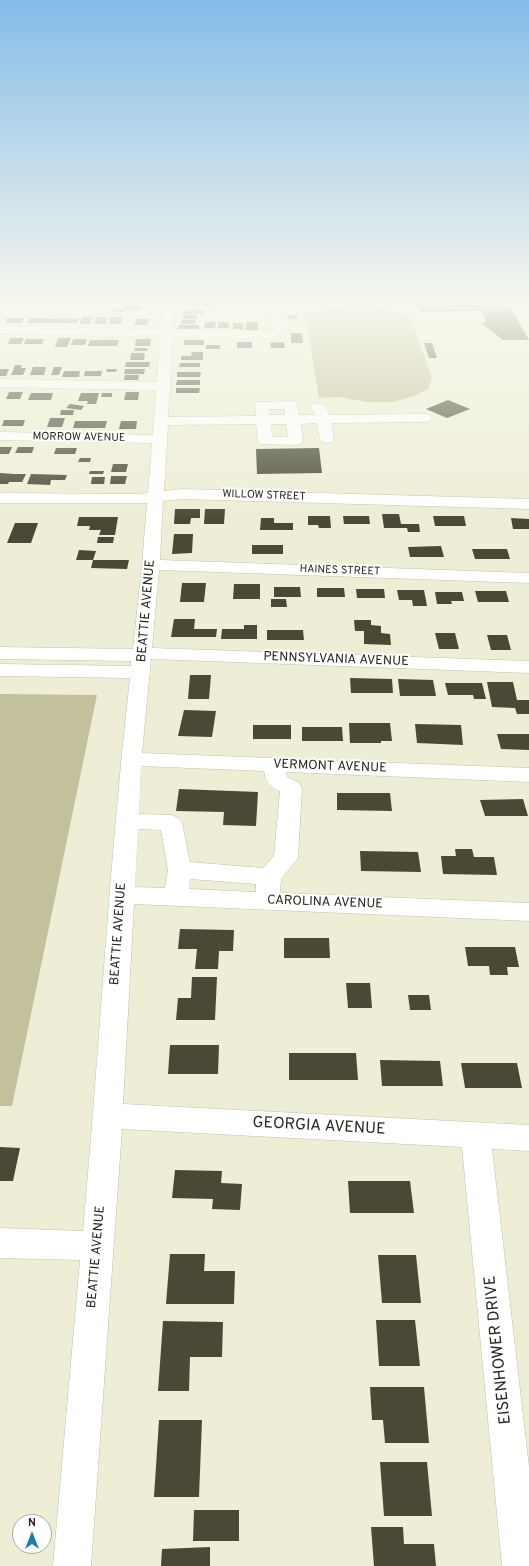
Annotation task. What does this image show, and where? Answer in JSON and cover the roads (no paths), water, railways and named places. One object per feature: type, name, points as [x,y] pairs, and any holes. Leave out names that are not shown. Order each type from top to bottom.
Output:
[{"type":"street","name":"BEATTIE AVENUE","points":[[72,1566],[108,1116],[131,759],[151,565],[164,375]]},
{"type":"street","points":[[0,383],[163,386]]},
{"type":"street","points":[[300,405],[293,419],[296,441],[265,441],[262,405],[300,405],[317,406],[322,411],[327,439]]},
{"type":"street","name":"MORROW AVENUE","points":[[0,436],[159,430],[263,420],[425,418]]},
{"type":"street","name":"WILLOW STREET","points":[[0,498],[136,499],[184,494],[529,504]]},
{"type":"street","name":"HAINES STREET","points":[[151,565],[529,578]]},
{"type":"street","points":[[0,653],[142,660]]},
{"type":"street","points":[[0,670],[142,660]]},
{"type":"street","name":"PENNSYLVANIA AVENUE","points":[[142,660],[529,667]]},
{"type":"street","name":"VERMONT AVENUE","points":[[131,759],[529,775]]},
{"type":"street","points":[[267,901],[270,877],[286,858],[291,788],[277,781],[274,765]]},
{"type":"street","points":[[127,821],[171,823],[180,870],[175,897]]},
{"type":"street","points":[[180,870],[270,877]]},
{"type":"street","name":"CAROLINA AVENUE","points":[[122,895],[529,912]]},
{"type":"street","name":"GEORGIA AVENUE","points":[[108,1116],[529,1138]]},
{"type":"street","name":"EISENHOWER DRIVE","points":[[476,1135],[521,1566]]},
{"type":"street","points":[[0,1242],[98,1246]]}]
